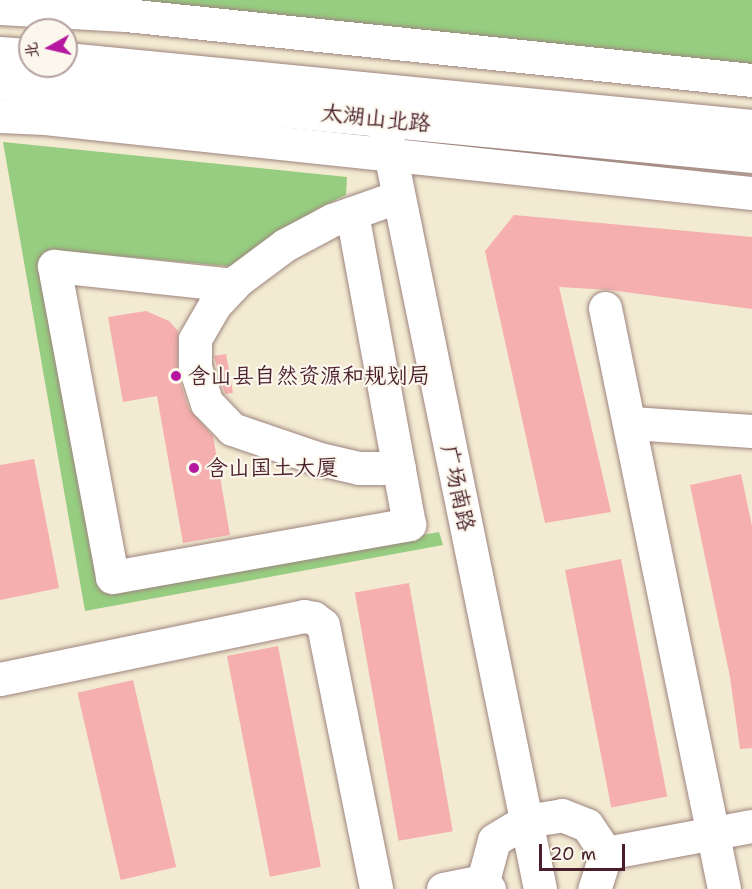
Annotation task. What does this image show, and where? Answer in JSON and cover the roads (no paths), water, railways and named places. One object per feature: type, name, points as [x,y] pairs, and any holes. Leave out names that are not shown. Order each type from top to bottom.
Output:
[{"type":"street","points":[[0,8],[126,15],[752,80]]},
{"type":"street","points":[[0,53],[18,54]]},
{"type":"street","name":"太湖山北路","points":[[78,61],[752,156]]},
{"type":"street","name":"太湖山北路","points":[[0,83],[752,126]]},
{"type":"street","name":"广场南路","points":[[379,103],[540,889]]},
{"type":"street","points":[[0,116],[389,154],[752,193]]},
{"type":"street","points":[[398,197],[352,213],[285,245],[233,285],[214,306],[195,339],[195,367],[207,403],[232,429],[263,441],[359,468],[399,468]]},
{"type":"street","points":[[233,285],[54,266],[112,577],[409,524],[352,213]]},
{"type":"street","points":[[605,309],[724,889]]},
{"type":"street","points":[[630,423],[752,431]]},
{"type":"street","points":[[0,679],[304,616],[314,618],[323,625],[376,889]]},
{"type":"street","points":[[443,889],[486,885],[494,840],[526,821],[562,815],[586,825],[606,853]]},
{"type":"street","points":[[606,853],[752,826]]},
{"type":"street","points":[[594,889],[606,853]]},
{"type":"place","name":"含山县自然资源和规划局","points":[[176,376]]},
{"type":"place","name":"含山国土大厦","points":[[194,468]]}]
